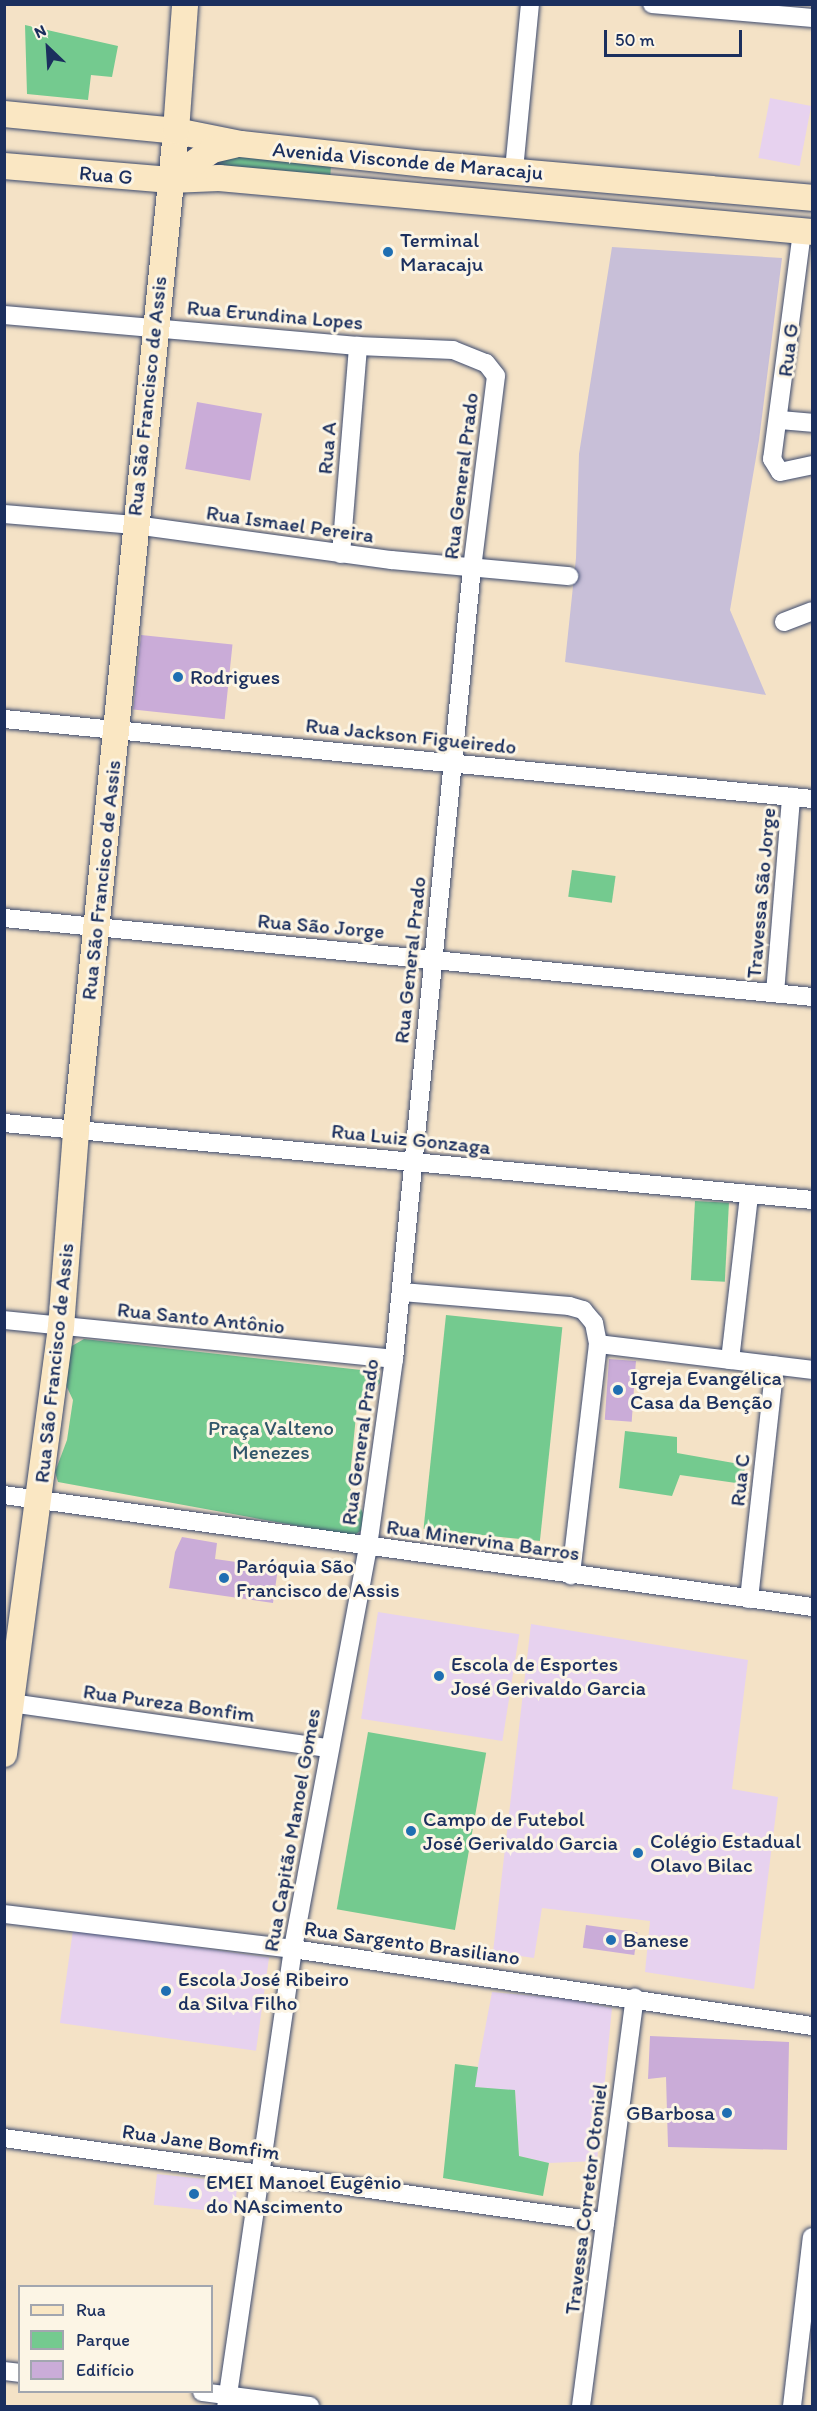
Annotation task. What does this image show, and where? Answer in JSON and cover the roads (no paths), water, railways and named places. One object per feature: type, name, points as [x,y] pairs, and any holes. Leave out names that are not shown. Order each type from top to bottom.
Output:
[{"type":"street","name":"Rua São Francisco de Assis","points":[[4,1754],[61,1327],[76,1130],[117,731],[154,327],[176,131],[185,4]]},
{"type":"street","points":[[514,170],[530,4]]},
{"type":"street","points":[[652,4],[813,18]]},
{"type":"street","name":"Avenida Visconde de Maracaju","points":[[4,114],[176,131],[241,144],[514,170],[811,194]]},
{"type":"street","points":[[170,180],[212,150],[241,144]]},
{"type":"street","name":"Rua G","points":[[4,166],[170,180],[208,179]]},
{"type":"street","name":"Avenida Visconde de Maracaju","points":[[208,179],[807,232]]},
{"type":"street","name":"Rua G","points":[[780,420],[804,281],[807,232]]},
{"type":"street","name":"Rua Erundina Lopes","points":[[4,315],[358,346],[453,350],[486,363],[496,376]]},
{"type":"street","name":"Rua A","points":[[341,554],[358,346]]},
{"type":"street","name":"Rua General Prado","points":[[368,1547],[402,1292],[472,568],[496,376]]},
{"type":"street","points":[[813,423],[780,420],[772,459],[777,469],[786,472],[813,465]]},
{"type":"street","name":"Rua Ismael Pereira","points":[[4,514],[135,525],[341,554],[569,576]]},
{"type":"street","points":[[784,622],[813,611]]},
{"type":"street","name":"Rua Jackson Figueiredo","points":[[4,719],[813,799]]},
{"type":"street","name":"Travessa São Jorge","points":[[775,993],[791,797]]},
{"type":"street","name":"Rua São Jorge","points":[[4,918],[813,997]]},
{"type":"street","name":"Rua Luiz Gonzaga","points":[[4,1123],[813,1200]]},
{"type":"street","points":[[730,1360],[749,1195]]},
{"type":"street","points":[[402,1292],[578,1308],[594,1323],[598,1344],[571,1575]]},
{"type":"street","name":"Rua Santo Antônio","points":[[4,1320],[394,1359]]},
{"type":"street","points":[[598,1344],[813,1370]]},
{"type":"street","name":"Rua C","points":[[749,1599],[775,1365]]},
{"type":"street","name":"Rua Minervina Barros","points":[[4,1495],[39,1498],[368,1547],[813,1607]]},
{"type":"street","name":"Rua Capitão Manoel Gomes","points":[[227,2400],[262,2173],[292,1949],[328,1748],[368,1547]]},
{"type":"street","name":"Rua Pureza Bonfim","points":[[9,1703],[328,1748]]},
{"type":"street","name":"Rua Sargento Brasiliano","points":[[4,1914],[292,1949],[813,2026]]},
{"type":"street","name":"Travessa Corretor Otoniel","points":[[581,2406],[635,1998]]},
{"type":"street","name":"Rua Jane Bomfim","points":[[4,2138],[605,2222]]},
{"type":"street","points":[[792,2406],[813,2237]]},
{"type":"street","points":[[208,2393],[227,2400],[310,2406]]},
{"type":"place","name":"Terminal Maracaju","points":[[388,252]]},
{"type":"place","name":"Rodrigues","points":[[178,677]]},
{"type":"place","name":"Igreja Evangélica Casa da Benção","points":[[618,1390]]},
{"type":"place","name":"Paróquia São Francisco de Assis","points":[[224,1578]]},
{"type":"place","name":"Escola de Esportes José Gerivaldo Garcia","points":[[439,1676]]},
{"type":"place","name":"Campo de Futebol José Gerivaldo Garcia","points":[[411,1831]]},
{"type":"place","name":"Colégio Estadual Olavo Bilac","points":[[638,1853]]},
{"type":"place","name":"Banese","points":[[611,1940]]},
{"type":"place","name":"Escola José Ribeiro da Silva Filho","points":[[166,1991]]},
{"type":"place","name":"GBarbosa","points":[[727,2113]]},
{"type":"place","name":"EMEI Manoel Eugênio do NAscimento","points":[[194,2194]]},
{"type":"park label","name":"Praça Valteno Menezes","points":[[271,1440]]}]
